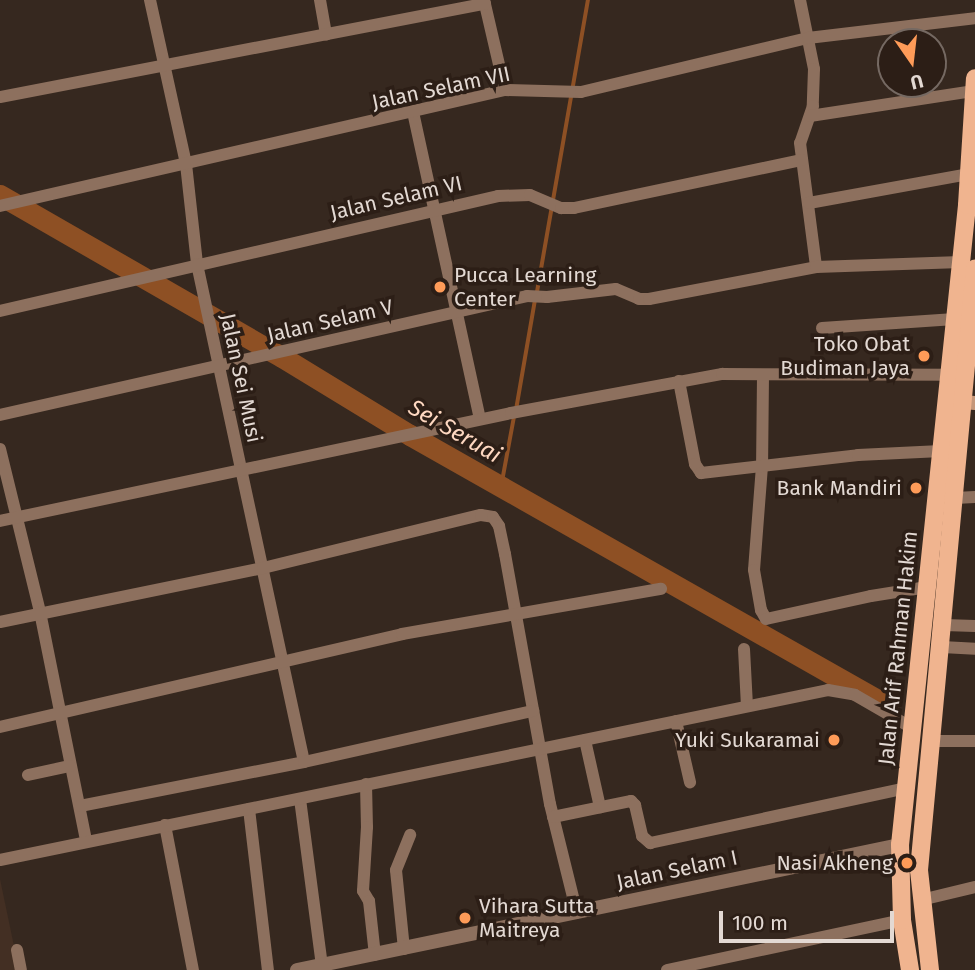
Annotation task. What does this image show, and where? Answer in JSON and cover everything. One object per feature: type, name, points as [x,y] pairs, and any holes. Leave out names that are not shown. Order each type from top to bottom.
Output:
[{"type":"main road","name":"Jalan Arif Rahman Hakim","points":[[958,375],[968,265],[974,85]]},
{"type":"main road","name":"Jalan Arif Rahman Hakim","points":[[930,970],[919,870],[942,647],[962,402],[955,319],[968,265]]},
{"type":"main road","name":"Jalan Arif Rahman Hakim","points":[[910,970],[902,920],[901,845],[941,451],[962,402]]},
{"type":"street","name":"Jalan Sei Musi","points":[[150,0],[162,65],[186,164],[197,264],[304,762]]},
{"type":"street","points":[[320,0],[326,34]]},
{"type":"street","points":[[800,0],[814,69],[815,96],[800,142],[816,267]]},
{"type":"street","points":[[0,97],[485,2],[505,90]]},
{"type":"street","name":"Jalan Selam VII","points":[[2,205],[505,90],[581,92],[808,38],[975,18]]},
{"type":"street","points":[[810,116],[974,85]]},
{"type":"street","points":[[413,112],[459,311],[480,419]]},
{"type":"street","name":"Jalan Selam VI","points":[[0,311],[436,208],[498,196],[530,195],[561,208],[574,208],[802,160]]},
{"type":"street","points":[[809,203],[969,174]]},
{"type":"street","name":"Jalan Selam V","points":[[0,415],[533,296],[547,297],[616,289],[639,299],[649,299],[816,267],[968,265]]},
{"type":"street","points":[[822,328],[955,319]]},
{"type":"street","points":[[0,521],[480,419],[679,381],[751,372],[762,376],[958,375]]},
{"type":"street","points":[[762,376],[762,466],[754,570],[761,610],[766,620],[871,596],[927,587]]},
{"type":"street","points":[[679,381],[695,464],[701,472],[858,455],[941,451]]},
{"type":"street","points":[[0,449],[40,612],[86,841]]},
{"type":"street","points":[[955,498],[975,497]]},
{"type":"street","points":[[0,622],[263,568],[481,515],[493,517],[499,526],[553,817],[577,913]]},
{"type":"street","points":[[0,727],[284,661],[516,613],[661,589]]},
{"type":"street","points":[[944,625],[975,626]]},
{"type":"street","points":[[942,647],[975,649]]},
{"type":"street","points":[[744,649],[747,706]]},
{"type":"street","points":[[0,860],[366,783],[541,751],[747,706],[839,690],[855,695],[914,729]]},
{"type":"street","points":[[80,806],[304,762],[533,710]]},
{"type":"street","points":[[676,721],[690,782]]},
{"type":"street","points":[[585,740],[600,807]]},
{"type":"street","points":[[931,741],[975,741]]},
{"type":"street","points":[[28,775],[70,766]]},
{"type":"street","points":[[366,783],[368,827],[363,891],[369,901],[375,955]]},
{"type":"street","points":[[553,817],[634,802],[642,836],[650,843],[907,789]]},
{"type":"street","points":[[300,799],[322,965]]},
{"type":"street","points":[[248,809],[268,970]]},
{"type":"street","points":[[165,825],[193,970]]},
{"type":"street","points":[[404,949],[396,870],[410,835]]},
{"type":"street","name":"Jalan Selam I","points":[[297,970],[901,845]]},
{"type":"street","points":[[921,900],[975,887]]},
{"type":"street","points":[[667,970],[902,920]]},
{"type":"street","points":[[17,950],[21,970]]},
{"type":"shaded area","points":[[0,879],[19,970],[0,970]]},
{"type":"waterway","points":[[537,292],[588,0]]},
{"type":"waterway","name":"Sei Seruai","points":[[0,195],[282,357],[410,435],[888,706]]},
{"type":"waterway","points":[[516,410],[535,300]]},
{"type":"waterway","points":[[501,487],[514,417]]},
{"type":"place","name":"Pucca Learning Center","points":[[440,287]]},
{"type":"place","name":"Toko Obat Budiman Jaya","points":[[924,356]]},
{"type":"place","name":"Bank Mandiri","points":[[916,488]]},
{"type":"place","name":"Yuki Sukaramai","points":[[834,740]]},
{"type":"place","name":"Nasi Akheng","points":[[907,863]]},
{"type":"place","name":"Vihara Sutta Maitreya","points":[[465,918]]}]
